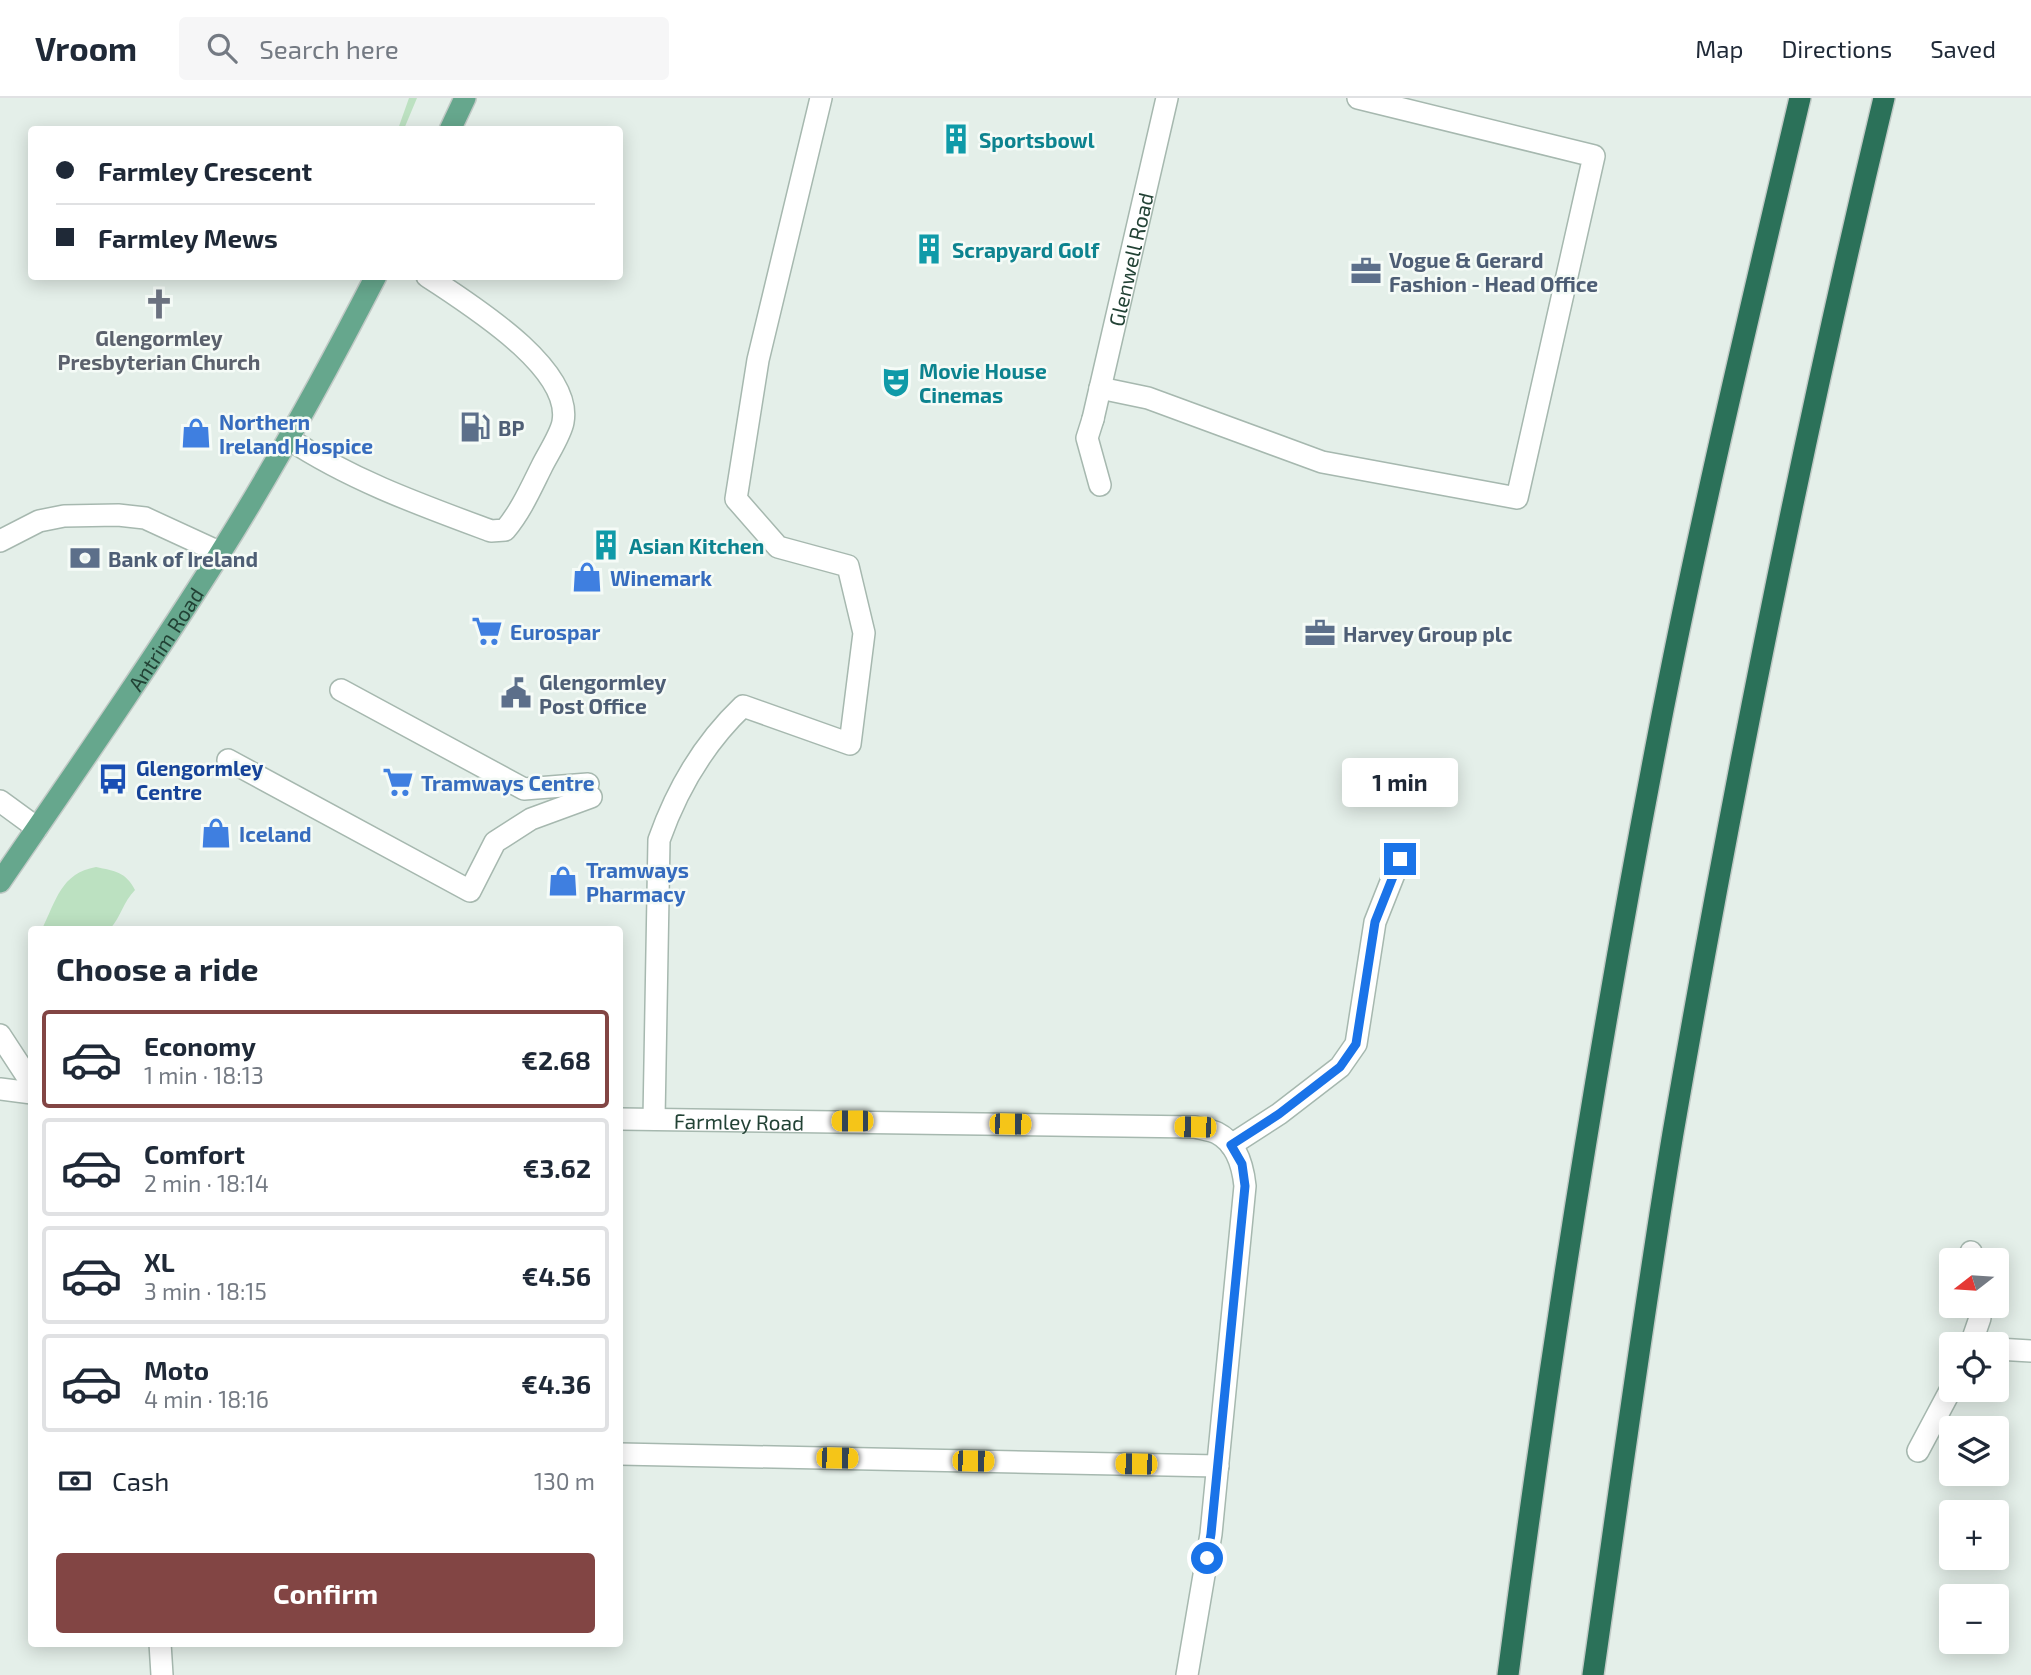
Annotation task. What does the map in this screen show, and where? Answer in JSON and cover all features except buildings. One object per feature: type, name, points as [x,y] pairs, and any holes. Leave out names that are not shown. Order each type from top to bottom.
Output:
[{"type":"highway","points":[[1508,1675],[1526,1535],[1592,1112],[1658,735],[1736,369],[1800,98]]},
{"type":"highway","points":[[1593,1675],[1673,1137],[1728,825],[1793,508],[1884,98]]},
{"type":"main road","points":[[452,126],[465,98]]},
{"type":"main road","name":"Antrim Road","points":[[0,882],[220,554],[289,439],[374,280]]},
{"type":"street","points":[[654,1119],[659,840],[681,785],[719,730],[743,706],[850,744],[864,633],[848,566],[778,547],[736,499],[758,360],[821,98]]},
{"type":"street","name":"Glenwell Road","points":[[1100,485],[1087,438],[1167,98]]},
{"type":"street","points":[[1100,387],[1148,398],[1322,462],[1517,498],[1594,156],[1358,98]]},
{"type":"street","points":[[289,439],[320,459],[379,488],[491,531],[505,530],[517,516],[564,423],[561,393],[542,365],[487,316],[433,280]]},
{"type":"street","points":[[0,541],[39,521],[64,516],[118,515],[145,518],[220,554]]},
{"type":"street","points":[[228,760],[470,891],[495,842],[531,819],[590,791],[524,789],[341,690]]},
{"type":"street","points":[[0,801],[37,828]]},
{"type":"street","points":[[1187,1675],[1211,1534],[1245,1186],[1242,1164],[1231,1145],[1279,1114],[1340,1067],[1356,1044],[1375,922],[1400,859]]},
{"type":"street","points":[[0,1035],[28,1078]]},
{"type":"street","points":[[0,1089],[28,1092]]},
{"type":"street","name":"Farmley Road","points":[[623,1119],[1195,1127],[1217,1133],[1231,1145]]},
{"type":"street","points":[[2009,1350],[2031,1351]]},
{"type":"street","points":[[1918,1451],[1945,1402]]},
{"type":"street","points":[[623,1454],[1218,1466]]},
{"type":"street","points":[[160,1647],[163,1675]]},
{"type":"green space","points":[[409,98],[417,98],[405,126],[399,126]]},
{"type":"green space","points":[[96,867],[114,871],[132,884],[135,890],[117,920],[112,926],[43,926],[61,890],[75,875]]},
{"type":"place","name":"Sportsbowl","points":[[956,139]]},
{"type":"place","name":"Scrapyard Golf","points":[[929,249]]},
{"type":"place","name":"Vogue & Gerard Fashion - Head Office","points":[[1366,271]]},
{"type":"place","name":"Glengormley Presbyterian Church","points":[[159,304]]},
{"type":"place","name":"Movie House Cinemas","points":[[896,382]]},
{"type":"place","name":"BP","points":[[475,427]]},
{"type":"place","name":"Northern Ireland Hospice","points":[[196,433]]},
{"type":"place","name":"Asian Kitchen","points":[[606,545]]},
{"type":"place","name":"Bank of Ireland","points":[[85,558]]},
{"type":"place","name":"Winemark","points":[[587,577]]},
{"type":"place","name":"Eurospar","points":[[487,631]]},
{"type":"place","name":"Harvey Group plc","points":[[1320,633]]},
{"type":"place","name":"Glengormley Post Office","points":[[516,693]]},
{"type":"place","name":"Glengormley Centre","points":[[113,779]]},
{"type":"place","name":"Tramways Centre","points":[[398,782]]},
{"type":"place","name":"Iceland","points":[[216,833]]},
{"type":"place","name":"Tramways Pharmacy","points":[[563,881]]},
{"type":"route","points":[[1207,1558],[1245,1186],[1242,1164],[1231,1145],[1279,1114],[1340,1067],[1356,1044],[1375,922],[1400,859]]}]
